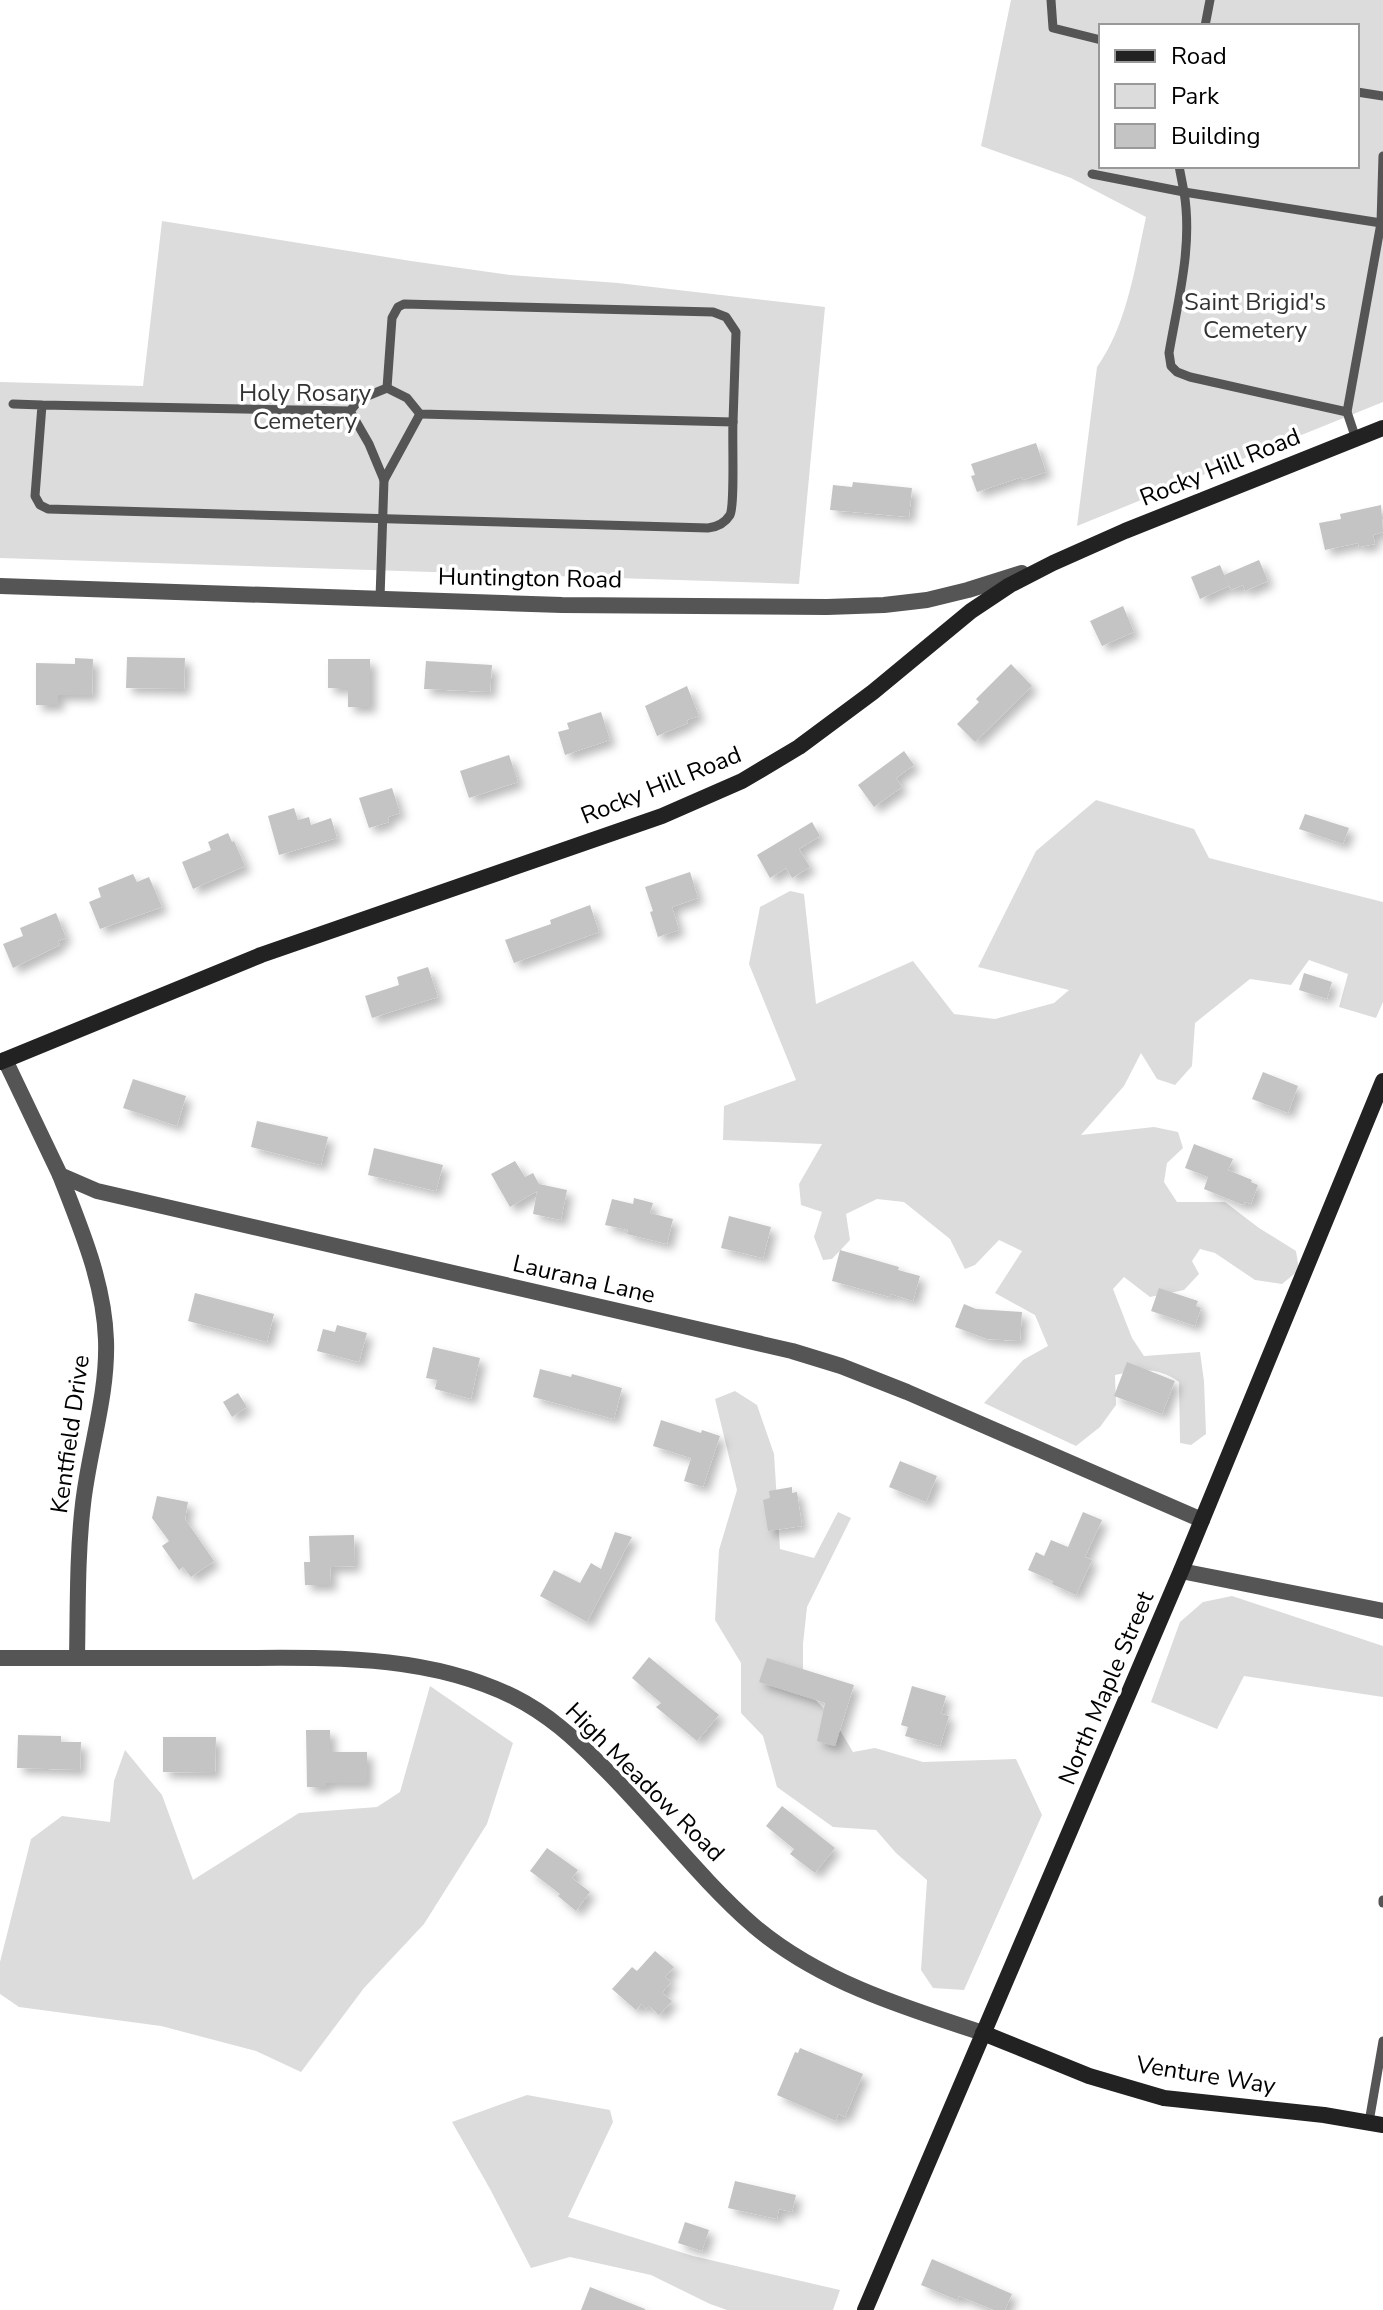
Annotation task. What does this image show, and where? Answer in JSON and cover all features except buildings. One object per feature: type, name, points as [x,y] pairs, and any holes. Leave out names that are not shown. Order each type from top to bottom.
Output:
[{"type":"street","name":"Rocky Hill Road","points":[[2,1061],[261,955],[703,800],[799,747],[989,598],[1053,563],[1125,531],[1383,428]]},
{"type":"street","name":"Huntington Road","points":[[0,586],[562,605],[865,606],[941,597],[1053,563]]},
{"type":"street","points":[[2,1061],[60,1175]]},
{"type":"street","name":"North Maple Street","points":[[865,2310],[1181,1571],[1383,1081]]},
{"type":"street","name":"Laurana Lane","points":[[60,1175],[97,1191],[792,1351],[907,1392],[1202,1520]]},
{"type":"street","name":"Kentfield Drive","points":[[60,1175],[96,1274],[106,1342],[104,1384],[83,1503],[77,1658]]},
{"type":"street","points":[[1181,1571],[1383,1611]]},
{"type":"street","name":"High Meadow Road","points":[[0,1658],[354,1658],[433,1668],[489,1686],[539,1710],[573,1737],[727,1899],[777,1943],[837,1979],[920,2013],[983,2033]]},
{"type":"street","name":"Venture Way","points":[[983,2033],[1089,2076],[1164,2098],[1376,2124]]},
{"type":"lane","points":[[1051,0],[1053,28],[1099,40]]},
{"type":"lane","points":[[1205,24],[1210,0]]},
{"type":"lane","points":[[1359,92],[1383,96]]},
{"type":"lane","points":[[1356,439],[1347,412],[1382,224],[1383,156]]},
{"type":"lane","points":[[1179,168],[1188,215],[1187,247],[1169,353],[1171,366],[1190,377],[1347,412]]},
{"type":"lane","points":[[1092,174],[1382,224]]},
{"type":"lane","points":[[42,405],[35,496],[43,507],[382,520],[717,527],[732,510],[736,332],[726,317],[713,312],[404,304],[398,307],[392,318],[387,388]]},
{"type":"lane","points":[[350,411],[360,399],[387,388],[407,398],[420,414],[733,422]]},
{"type":"lane","points":[[13,404],[350,411]]},
{"type":"lane","points":[[350,411],[369,444],[384,480],[380,598]]},
{"type":"lane","points":[[384,480],[420,414]]},
{"type":"lane","points":[[1376,2124],[1383,2041]]},
{"type":"green space","name":"Saint Brigid's Cemetery","points":[[1011,0],[1383,0],[1383,402],[1077,526],[1097,367],[1123,314],[1146,217],[1071,178],[981,146]]},
{"type":"green space","name":"Holy Rosary Cemetery","points":[[162,221],[510,275],[618,283],[825,307],[799,584],[0,558],[0,382],[143,386]]},
{"type":"green space","points":[[1096,800],[1194,829],[1209,858],[1383,902],[1383,1002],[1376,1018],[1339,1007],[1348,974],[1309,960],[1291,985],[1250,979],[1195,1023],[1192,1066],[1175,1085],[1157,1079],[1141,1053],[1124,1086],[1081,1135],[1154,1127],[1178,1132],[1183,1148],[1167,1163],[1164,1182],[1177,1202],[1225,1202],[1296,1251],[1299,1270],[1282,1284],[1255,1280],[1215,1253],[1200,1249],[1192,1261],[1199,1274],[1184,1290],[1150,1297],[1124,1277],[1113,1289],[1132,1338],[1144,1356],[1200,1352],[1206,1434],[1191,1445],[1180,1443],[1179,1382],[1156,1371],[1140,1370],[1115,1375],[1116,1405],[1100,1427],[1076,1446],[984,1403],[1023,1360],[1048,1346],[1035,1315],[995,1293],[1022,1251],[999,1240],[975,1265],[965,1269],[950,1239],[904,1202],[877,1199],[846,1214],[850,1240],[832,1259],[823,1260],[814,1237],[822,1212],[801,1205],[799,1184],[822,1144],[723,1140],[724,1106],[796,1080],[749,964],[760,907],[790,891],[804,894],[816,1004],[913,961],[954,1014],[995,1019],[1054,1003],[1069,990],[978,967],[1036,851]]},
{"type":"green space","points":[[735,1391],[757,1405],[774,1454],[780,1549],[814,1558],[838,1512],[851,1518],[807,1607],[803,1687],[832,1717],[853,1752],[875,1748],[923,1762],[1016,1759],[1042,1815],[964,1990],[933,1988],[921,1970],[927,1880],[896,1853],[876,1830],[833,1827],[777,1787],[763,1736],[741,1713],[741,1663],[715,1620],[719,1550],[737,1490],[715,1399]]},
{"type":"green space","points":[[1232,1596],[1383,1646],[1383,1697],[1244,1676],[1217,1729],[1151,1702],[1180,1622],[1203,1602]]},
{"type":"green space","points":[[430,1686],[513,1743],[487,1824],[424,1924],[364,1988],[301,2072],[256,2051],[161,2026],[19,2007],[0,1994],[0,1962],[31,1839],[62,1816],[110,1822],[114,1781],[125,1750],[162,1795],[193,1880],[299,1813],[377,1807],[400,1792]]},
{"type":"green space","points":[[527,2095],[610,2110],[613,2122],[568,2217],[693,2256],[840,2290],[833,2310],[727,2310],[651,2275],[570,2257],[531,2268],[452,2122]]}]
